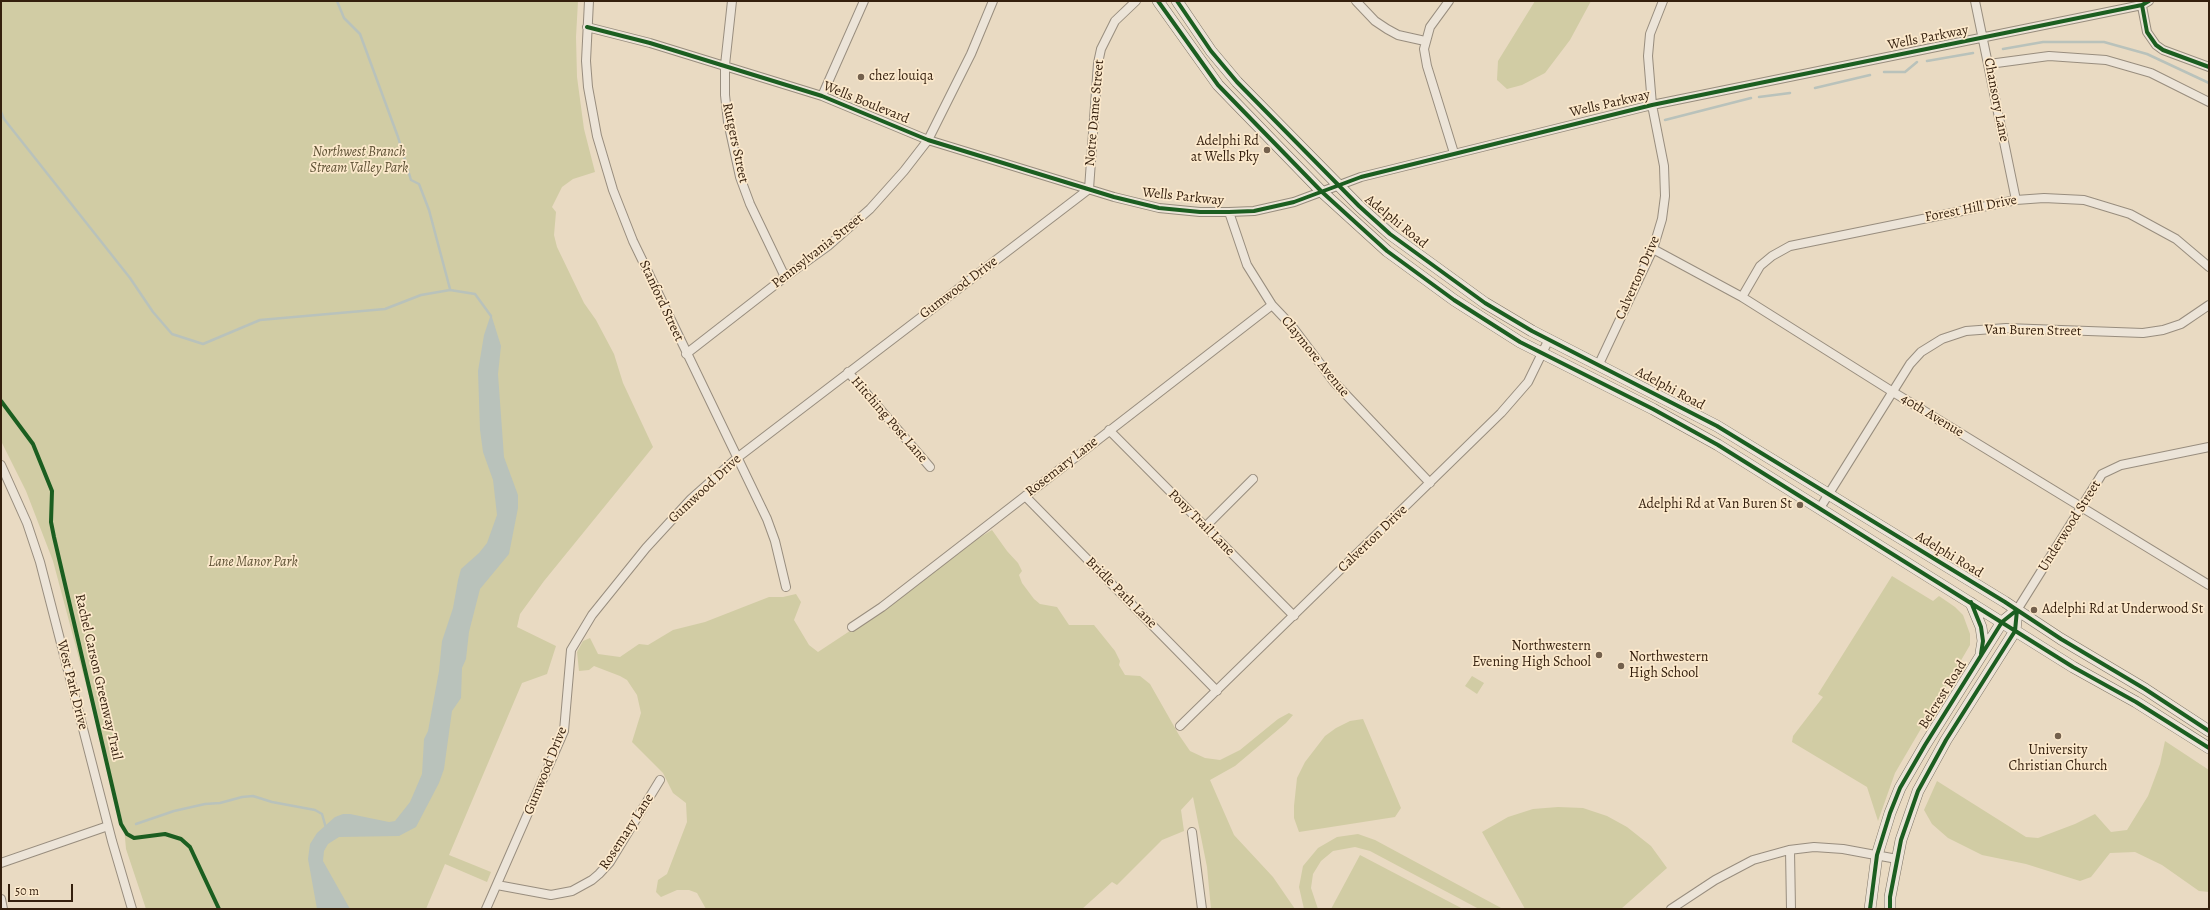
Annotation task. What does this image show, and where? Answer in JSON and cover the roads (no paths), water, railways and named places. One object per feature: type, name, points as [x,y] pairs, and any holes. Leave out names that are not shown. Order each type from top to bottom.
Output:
[{"type":"main road","name":"Adelphi Road","points":[[1158,1],[1218,84],[1321,191],[1371,239],[1417,274],[1491,325],[1542,353],[1680,423],[1820,508],[2015,631],[2209,748]]},
{"type":"main road","name":"Adelphi Road","points":[[1177,1],[1226,70],[1338,184],[1390,234],[1478,299],[1514,322],[1599,364],[1717,426],[2017,610],[2209,731]]},
{"type":"main road","points":[[1971,602],[1981,627],[1983,640],[1980,658]]},
{"type":"main road","name":"Belcrest Road","points":[[1870,909],[1877,856],[1890,813],[1900,788],[1924,745],[2002,622],[2017,610]]},
{"type":"main road","name":"Belcrest Road","points":[[1890,909],[1897,860],[1908,816],[1921,785],[1950,734],[2015,631],[2017,610]]},
{"type":"street","name":"Stanford Street","points":[[589,1],[586,61],[591,108],[607,170],[633,242],[772,531],[786,587]]},
{"type":"street","name":"Rutgers Street","points":[[732,1],[725,66],[725,95],[728,122],[740,177],[757,221],[785,277]]},
{"type":"street","points":[[822,96],[864,1]]},
{"type":"street","name":"Pennsylvania Street","points":[[686,354],[785,277],[828,246],[870,209],[917,157],[928,140],[994,1]]},
{"type":"street","name":"Notre Dame Street","points":[[1088,189],[1098,63],[1101,49],[1116,21],[1136,1]]},
{"type":"street","points":[[1356,1],[1376,21],[1387,29],[1398,35],[1425,41]]},
{"type":"street","points":[[1449,1],[1435,18],[1425,41],[1426,66],[1454,153]]},
{"type":"street","name":"Calverton Drive","points":[[1599,364],[1653,249],[1662,219],[1665,180],[1652,105],[1648,45],[1653,22],[1663,1]]},
{"type":"street","name":"Chansory Lane","points":[[1975,1],[2016,200]]},
{"type":"street","points":[[2144,2],[2147,32],[2156,45],[2163,50],[2209,67]]},
{"type":"street","name":"Wells Parkway","points":[[1088,189],[1159,208],[1200,212],[1229,212],[1272,207],[1294,202],[1361,176],[1652,105],[1983,38],[2144,2]]},
{"type":"street","name":"Wells Boulevard","points":[[587,27],[725,66],[822,96],[928,140],[1088,189]]},
{"type":"street","points":[[1989,64],[2049,56],[2106,60],[2151,73],[2209,102]]},
{"type":"street","name":"Gumwood Drive","points":[[486,909],[564,731],[569,658],[575,642],[613,588],[673,517],[737,458],[1088,189]]},
{"type":"street","name":"Forest Hill Drive","points":[[1742,298],[1760,266],[1772,256],[1790,246],[2016,200],[2044,198],[2084,200],[2130,214],[2176,239],[2209,267]]},
{"type":"street","name":"Claymore Avenue","points":[[1229,212],[1247,265],[1272,305],[1291,326],[1334,382],[1430,483]]},
{"type":"street","name":"40th Avenue","points":[[1653,249],[1742,298],[1892,392],[2209,585]]},
{"type":"street","name":"Rosemary Lane","points":[[852,627],[882,607],[1272,305]]},
{"type":"street","name":"Van Buren Street","points":[[1820,508],[1910,364],[1921,352],[1954,334],[2006,328],[2143,333],[2163,330],[2181,324],[2209,305]]},
{"type":"street","name":"Calverton Drive","points":[[1180,726],[1430,483],[1519,394],[1532,375],[1549,339]]},
{"type":"street","name":"Hitching Post Lane","points":[[848,372],[930,468]]},
{"type":"street","name":"Pony Trail Lane","points":[[1109,430],[1294,616]]},
{"type":"street","name":"Underwood Street","points":[[2017,610],[2098,480],[2114,467],[2209,447]]},
{"type":"street","name":"West Park Drive","points":[[1,465],[4,477],[28,523],[40,562],[108,826],[132,909]]},
{"type":"street","points":[[1205,527],[1253,479]]},
{"type":"street","name":"Bridle Path Lane","points":[[1025,496],[1217,691]]},
{"type":"street","name":"Rosemary Lane","points":[[497,885],[551,896],[572,891],[592,880],[610,862],[660,780]]},
{"type":"street","points":[[1,863],[108,826]]},
{"type":"street","points":[[1192,832],[1202,909]]},
{"type":"street","points":[[1671,909],[1715,880],[1753,860],[1790,850],[1814,847],[1843,849],[1897,860]]},
{"type":"street","points":[[1790,850],[1791,909]]},
{"type":"street","points":[[1,899],[4,909]]},
{"type":"waterway","points":[[337,1],[344,18],[360,34],[398,137],[411,180],[419,184],[429,210],[450,289]]},
{"type":"waterway","points":[[2003,49],[2043,42],[2104,42],[2147,54],[2209,83]]},
{"type":"waterway","points":[[1927,61],[1973,53]]},
{"type":"waterway","points":[[1884,72],[1905,72],[1917,62]]},
{"type":"waterway","points":[[1815,88],[1870,75]]},
{"type":"waterway","points":[[1759,97],[1790,93]]},
{"type":"waterway","points":[[1665,120],[1751,98]]},
{"type":"waterway","points":[[1,112],[4,119],[130,278],[153,312],[172,334],[203,344],[260,320],[385,309],[421,295],[450,290],[475,294],[491,316]]},
{"type":"waterway","points":[[136,824],[174,811],[253,796],[272,802],[315,810],[322,814],[326,828]]},
{"type":"place","name":"chez louiqa","points":[[861,77]]},
{"type":"place","name":"Adelphi Rd at Wells Pky","points":[[1267,150]]},
{"type":"place","name":"Adelphi Rd at Van Buren St","points":[[1800,505]]},
{"type":"place","name":"Adelphi Rd at Underwood St","points":[[2034,610]]},
{"type":"place","name":"Northwestern Evening High School","points":[[1599,655]]},
{"type":"place","name":"Northwestern High School","points":[[1621,666]]},
{"type":"place","name":"University Christian Church","points":[[2058,736]]},
{"type":"park label","name":"Northwest Branch Stream Valley Park","points":[[359,162]]},
{"type":"park label","name":"Lane Manor Park","points":[[253,563]]}]
